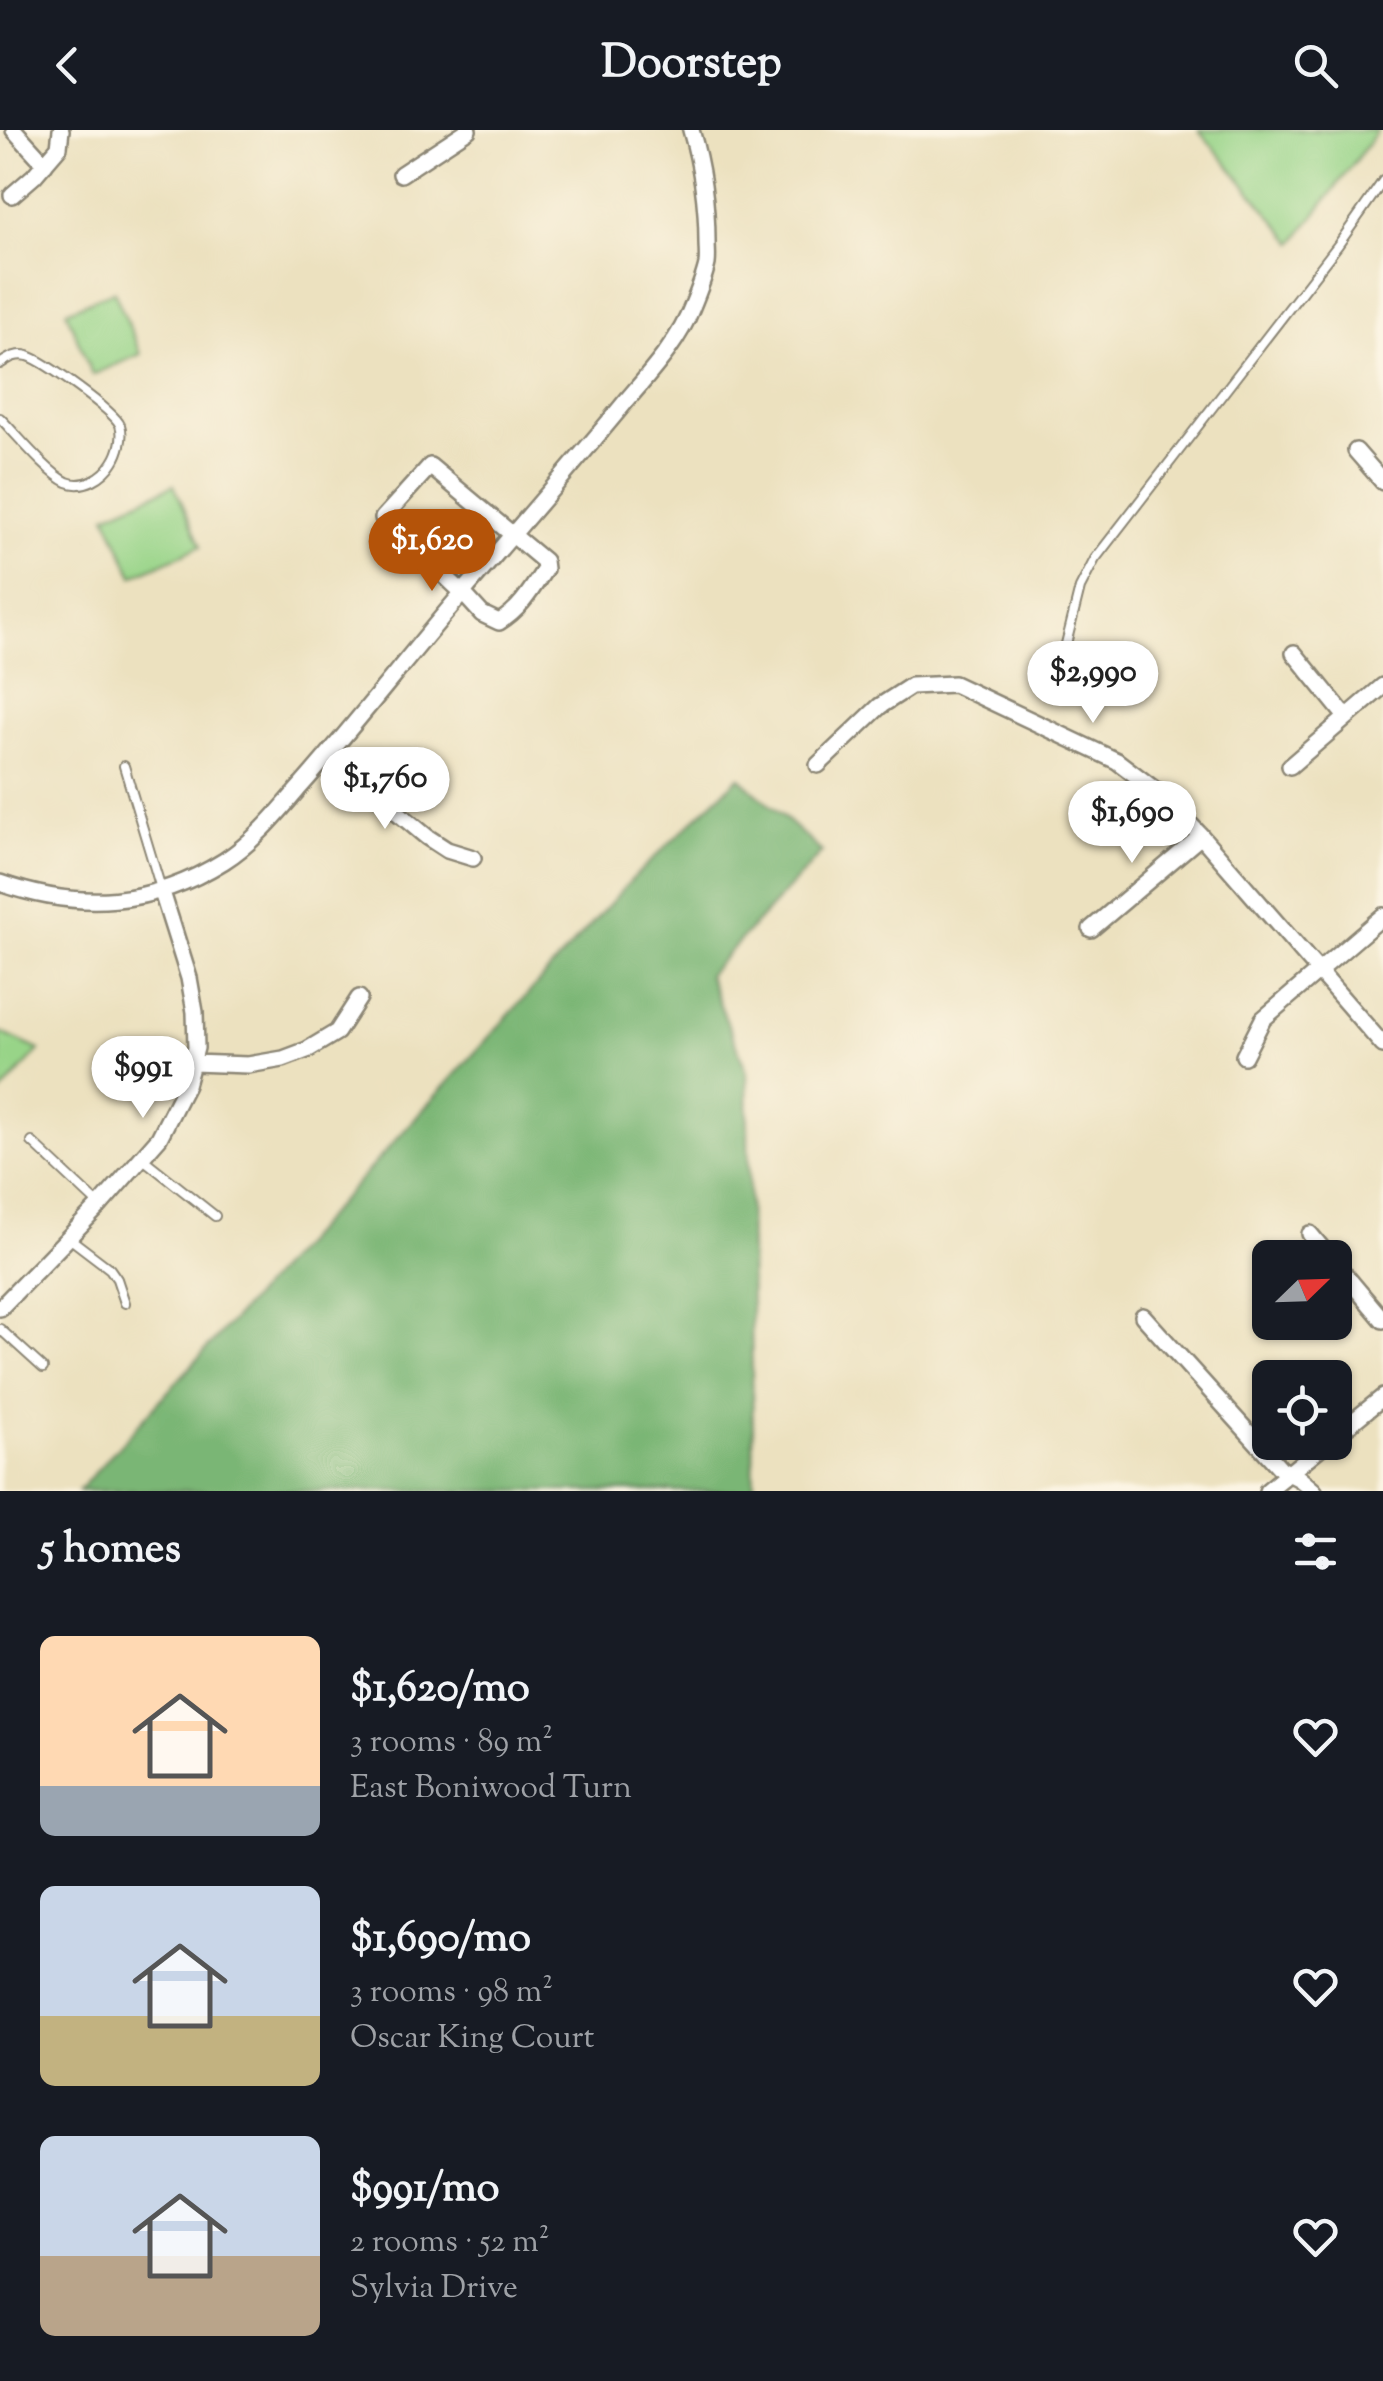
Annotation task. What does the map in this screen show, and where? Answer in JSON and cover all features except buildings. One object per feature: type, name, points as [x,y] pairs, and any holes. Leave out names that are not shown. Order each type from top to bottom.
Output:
[{"type":"street","points":[[14,130],[45,164]]},
{"type":"street","points":[[12,195],[58,147],[61,130]]},
{"type":"street","points":[[401,174],[468,130]]},
{"type":"street","points":[[0,883],[36,895],[82,901],[162,892],[227,860],[269,823],[651,371],[682,328],[707,264],[706,198],[691,130]]},
{"type":"street","points":[[1356,450],[1383,482]]},
{"type":"street","points":[[430,466],[512,536],[544,561],[545,569],[528,596],[499,622],[482,614],[383,518],[430,466]]},
{"type":"street","points":[[1294,653],[1346,718]]},
{"type":"street","points":[[818,766],[880,706],[911,686],[954,684],[1117,762],[1163,796],[1201,836],[1383,1045]]},
{"type":"street","points":[[1290,766],[1383,686]]},
{"type":"street","points":[[329,755],[427,837],[448,850],[473,858]]},
{"type":"street","points":[[1092,930],[1201,836]]},
{"type":"street","points":[[1,1304],[142,1158],[171,1118],[194,1063],[196,1012],[162,892]]},
{"type":"street","points":[[1244,1056],[1262,1019],[1383,916]]},
{"type":"street","points":[[194,1063],[248,1066],[307,1050],[337,1032],[359,998]]},
{"type":"street","points":[[1310,1234],[1315,1240]]},
{"type":"street","points":[[1352,1283],[1383,1320]]},
{"type":"street","points":[[1143,1316],[1281,1469],[1314,1491]]},
{"type":"street","points":[[1352,1422],[1383,1396]]},
{"type":"street","points":[[1267,1491],[1305,1460]]},
{"type":"lane","points":[[1062,660],[1080,588],[1095,558],[1383,182]]},
{"type":"lane","points":[[0,364],[15,355],[30,356],[104,406],[120,426],[121,445],[101,476],[88,483],[69,483],[0,418]]},
{"type":"lane","points":[[124,766],[162,892]]},
{"type":"lane","points":[[32,1142],[99,1205]]},
{"type":"lane","points":[[142,1158],[216,1216]]},
{"type":"lane","points":[[68,1237],[110,1269],[124,1303]]},
{"type":"lane","points":[[0,1329],[43,1368]]},
{"type":"green space","points":[[1199,130],[1378,130],[1294,243]]},
{"type":"green space","points":[[114,291],[141,354],[92,375],[66,311]]},
{"type":"green space","points":[[174,485],[201,546],[133,576],[106,515]]},
{"type":"green space","points":[[739,777],[822,852],[708,975],[747,1072],[754,1491],[78,1491],[634,877]]},
{"type":"green space","points":[[0,1032],[39,1050],[0,1094]]}]
